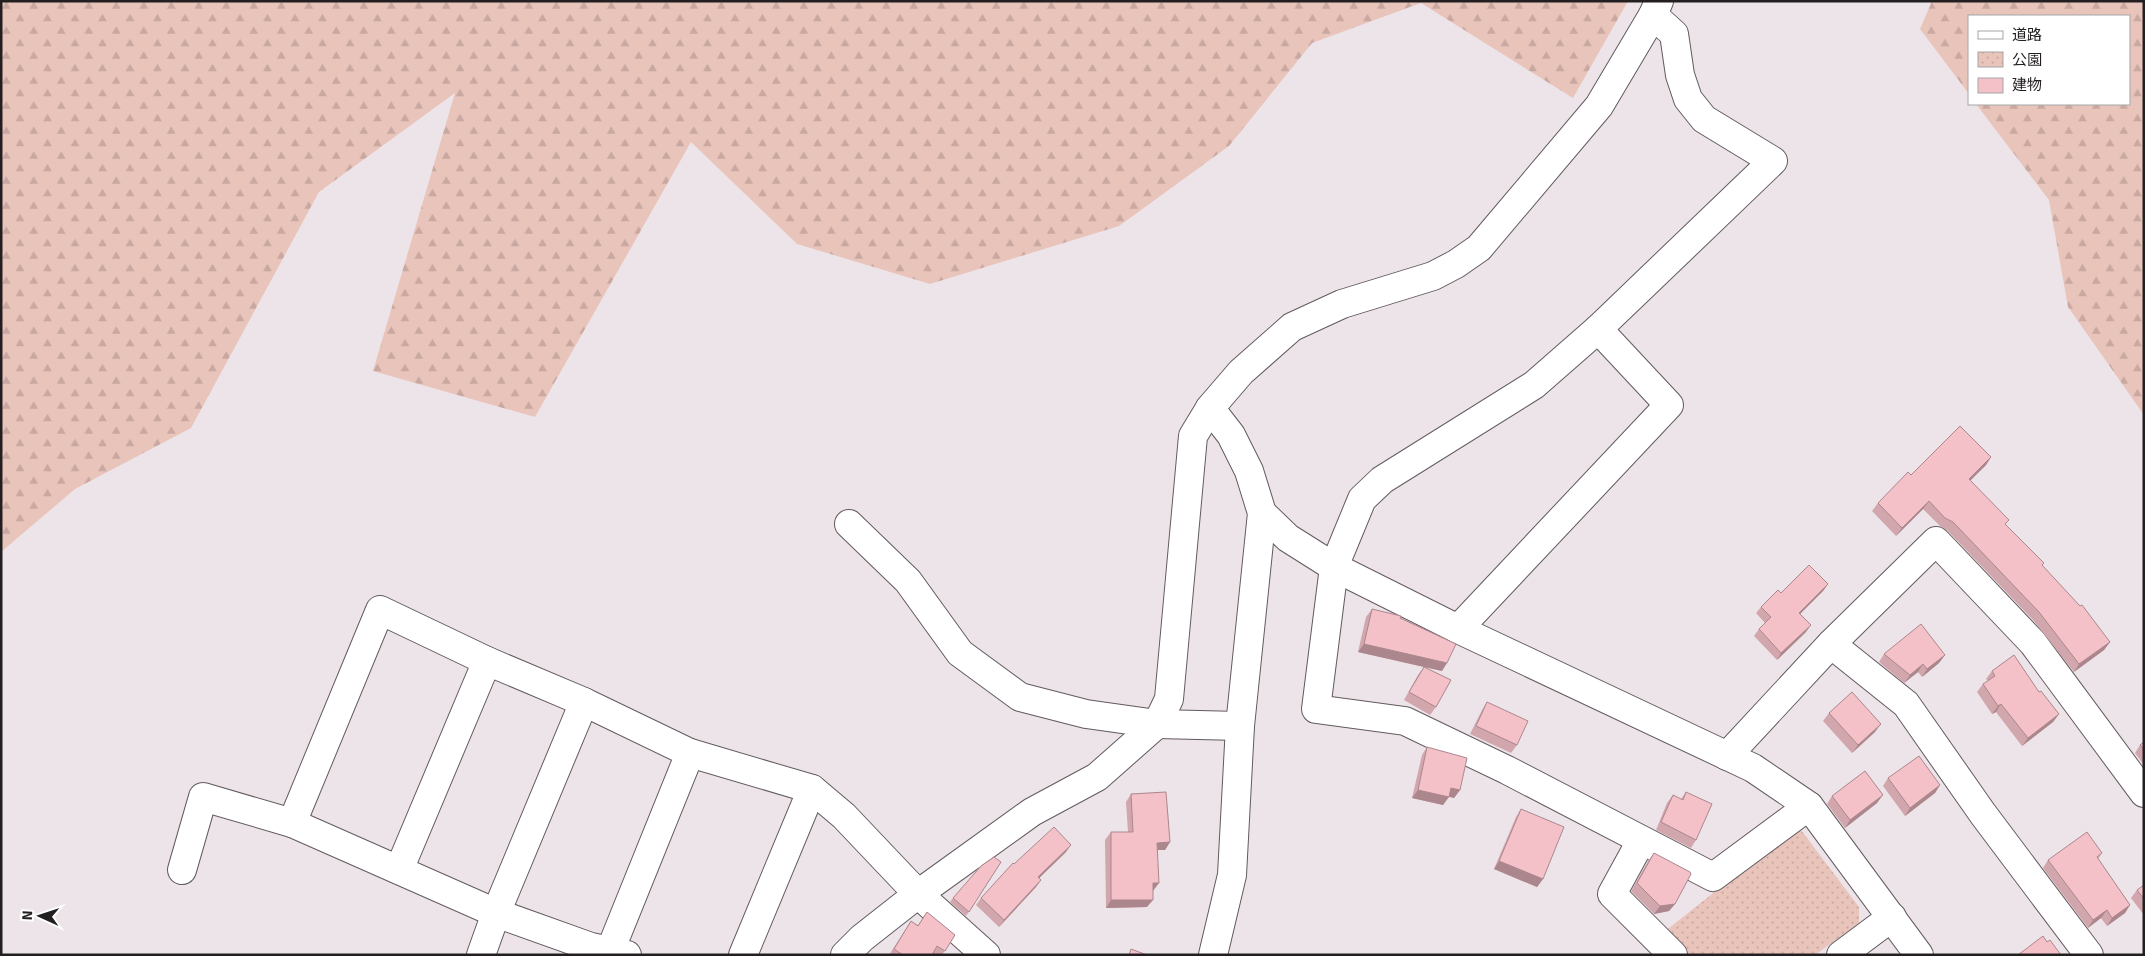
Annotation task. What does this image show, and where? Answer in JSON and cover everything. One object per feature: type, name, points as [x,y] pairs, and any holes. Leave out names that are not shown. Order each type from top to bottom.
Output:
[{"type":"street","points":[[846,955],[862,938],[918,894],[1032,812],[1097,777],[1157,724],[1170,700],[1192,436],[1210,408],[1241,372],[1292,327],[1342,304],[1433,276],[1456,264],[1479,248],[1598,106],[1656,8],[1674,34],[1680,75],[1688,99],[1704,119],[1772,161],[1598,329],[1534,385],[1382,480],[1362,499],[1334,567],[1316,709],[1405,721],[1507,770],[1713,877],[1809,806]]},
{"type":"street","points":[[1458,629],[1669,405],[1598,329]]},
{"type":"street","points":[[1210,408],[1231,435],[1249,472],[1262,513],[1240,726],[1232,875],[1213,955]]},
{"type":"street","points":[[1262,513],[1288,538],[1334,567],[1458,629],[1753,768],[1809,806],[1919,955]]},
{"type":"street","points":[[849,524],[908,581],[960,653],[1020,697],[1086,714],[1157,724],[1240,726]]},
{"type":"street","points":[[1728,756],[1831,644],[1936,541],[2033,643],[2144,794]]},
{"type":"street","points":[[292,824],[380,610],[487,661],[584,702],[690,754],[812,789],[844,816],[918,894],[986,955]]},
{"type":"street","points":[[1831,644],[1906,704],[1983,814],[2089,955]]},
{"type":"street","points":[[399,870],[487,661]]},
{"type":"street","points":[[481,955],[496,912],[584,702]]},
{"type":"street","points":[[182,870],[203,797],[292,824],[496,912],[591,947],[618,953],[690,754]]},
{"type":"street","points":[[743,955],[812,789]]},
{"type":"street","points":[[1641,841],[1612,894],[1673,955]]},
{"type":"street","points":[[1841,955],[1892,918]]},
{"type":"green space","points":[[1,1],[1628,1],[1573,98],[1421,3],[1312,43],[1229,146],[1119,226],[930,284],[797,244],[691,142],[535,417],[373,371],[455,93],[319,192],[191,428],[75,489],[1,552]]},
{"type":"green space","points":[[1932,1],[2144,1],[2144,415],[2068,307],[2049,200],[1977,105],[2130,105],[2130,15],[1968,15],[1968,93],[1920,29]]},
{"type":"green space","points":[[1798,826],[1859,907],[1859,923],[1815,955],[1687,955],[1664,932]]},
{"type":"building","points":[[1960,426],[1991,457],[1969,479],[2009,520],[2005,524],[2044,563],[2042,565],[2080,606],[2082,605],[2110,642],[2079,664],[2039,612],[1953,522],[1945,518],[1929,501],[1902,528],[1878,503],[1908,472],[1911,475]]},
{"type":"building","points":[[1809,565],[1828,584],[1799,613],[1811,625],[1781,653],[1759,629],[1771,617],[1761,607],[1778,590],[1781,593]]},
{"type":"building","points":[[1372,609],[1401,616],[1400,618],[1456,644],[1447,663],[1364,644]]},
{"type":"building","points":[[1921,624],[1945,655],[1927,669],[1923,664],[1910,675],[1884,654]]},
{"type":"building","points":[[2014,655],[2039,692],[2041,691],[2059,714],[2028,738],[2001,704],[1998,706],[1983,684],[1995,676],[1992,671]]},
{"type":"building","points":[[1424,667],[1451,680],[1436,707],[1409,692]]},
{"type":"building","points":[[1852,692],[1881,724],[1858,745],[1829,713]]},
{"type":"building","points":[[1487,702],[1528,721],[1517,745],[1476,726]]},
{"type":"building","points":[[1427,747],[1467,758],[1460,790],[1451,788],[1449,797],[1418,790]]},
{"type":"building","points":[[1919,756],[1940,785],[1910,808],[1888,778]]},
{"type":"building","points":[[1865,771],[1883,795],[1850,820],[1832,796]]},
{"type":"building","points":[[1166,792],[1170,842],[1157,843],[1159,883],[1153,883],[1153,900],[1111,900],[1111,832],[1133,832],[1131,794]]},
{"type":"building","points":[[1686,792],[1712,804],[1696,840],[1661,822],[1673,795],[1683,800]]},
{"type":"building","points":[[1521,809],[1564,827],[1543,879],[1499,861]]},
{"type":"building","points":[[1054,827],[1071,845],[1038,877],[1041,880],[1004,920],[981,898],[1013,863]]},
{"type":"building","points":[[2087,832],[2102,853],[2097,857],[2130,905],[2112,918],[2107,910],[2093,920],[2048,860]]},
{"type":"building","points":[[1654,853],[1691,874],[1675,904],[1660,906],[1637,883]]},
{"type":"building","points":[[994,857],[1001,862],[969,912],[953,898],[981,866]]},
{"type":"building","points":[[2144,885],[2144,899],[2137,890]]},
{"type":"building","points":[[927,912],[955,935],[945,951],[937,946],[932,955],[903,955],[894,949],[911,921],[918,926]]},
{"type":"building","points":[[2043,936],[2047,942],[2050,940],[2061,955],[2018,955]]},
{"type":"building","points":[[1131,949],[1147,955],[1129,955]]}]
